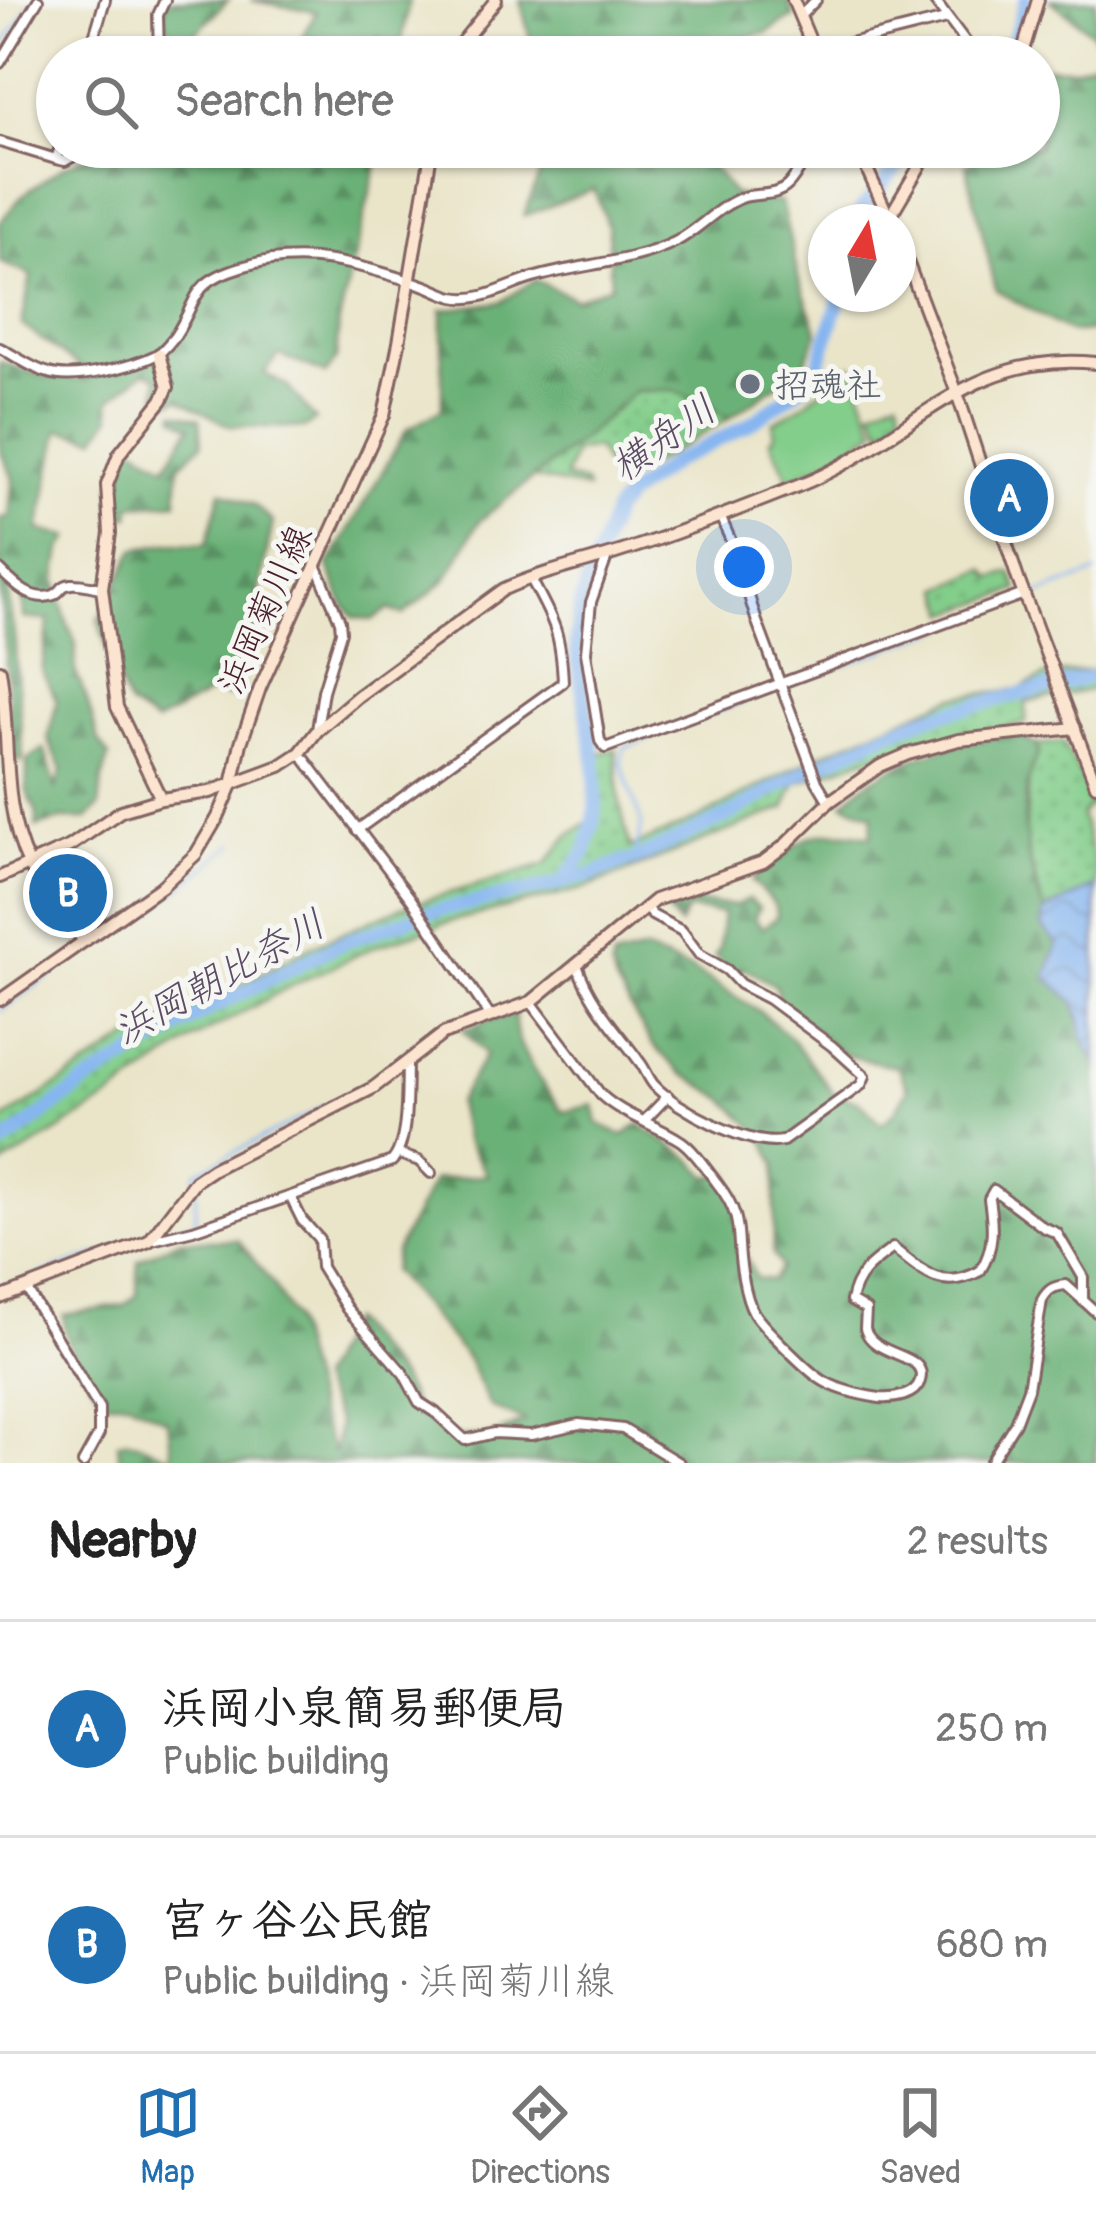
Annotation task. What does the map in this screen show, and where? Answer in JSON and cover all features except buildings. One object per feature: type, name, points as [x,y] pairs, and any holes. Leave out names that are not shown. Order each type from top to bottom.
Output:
[{"type":"street","points":[[0,63],[38,0]]},
{"type":"street","points":[[94,36],[105,0]]},
{"type":"street","points":[[158,36],[158,15],[165,0]]},
{"type":"street","points":[[467,36],[496,0]]},
{"type":"street","points":[[793,0],[808,36]]},
{"type":"street","points":[[800,16],[816,0]]},
{"type":"street","points":[[934,0],[960,36]]},
{"type":"street","points":[[1027,36],[1038,0]]},
{"type":"street","points":[[878,36],[946,19]]},
{"type":"street","points":[[0,142],[36,153]]},
{"type":"street","name":"浜岡菊川線","points":[[0,1000],[161,887],[196,854],[212,829],[232,784],[260,688],[384,415],[428,168]]},
{"type":"street","points":[[0,348],[44,373],[92,374],[159,354],[176,334],[195,294],[221,273],[253,263],[310,256],[470,298],[532,278],[658,249],[697,230],[737,200],[777,192],[799,168]]},
{"type":"street","points":[[866,168],[883,204]]},
{"type":"street","points":[[895,204],[918,168]]},
{"type":"street","points":[[916,285],[1096,784]]},
{"type":"street","points":[[159,354],[168,387],[119,454],[107,485],[110,533],[102,588],[117,707],[161,800]]},
{"type":"street","points":[[0,877],[70,846],[121,811],[210,792],[280,766],[300,753],[316,731],[358,696],[480,604],[530,577],[608,555],[803,484],[849,463],[957,393],[1007,370],[1043,362],[1096,363]]},
{"type":"street","points":[[720,515],[817,782],[830,802]]},
{"type":"street","points":[[608,555],[591,602],[586,652],[605,748],[1025,597]]},
{"type":"street","points":[[316,566],[341,632],[316,731]]},
{"type":"street","points":[[0,570],[25,592],[41,596],[73,584],[102,588]]},
{"type":"street","points":[[357,830],[563,682],[562,646],[555,623],[530,577]]},
{"type":"street","points":[[0,670],[17,833],[29,865],[84,941]]},
{"type":"street","points":[[149,1241],[202,1177],[373,1088],[443,1034],[531,1002],[655,900],[763,862],[830,802],[880,766],[937,745],[1075,728]]},
{"type":"street","points":[[300,753],[412,898],[490,1016]]},
{"type":"street","points":[[577,965],[586,991],[656,1088],[732,1133],[774,1143],[795,1134],[861,1085],[865,1076],[832,1046],[699,954],[682,931],[645,907]]},
{"type":"street","points":[[531,1002],[601,1095],[680,1140],[720,1186],[738,1219],[742,1279],[755,1315],[818,1378],[840,1389],[887,1399],[915,1389],[920,1371],[912,1359],[873,1342],[865,1328],[866,1310],[850,1301],[851,1295],[863,1270],[893,1248],[936,1279],[959,1280],[980,1271],[991,1248],[988,1198],[994,1190],[1057,1234],[1083,1277],[1084,1301]]},
{"type":"street","points":[[0,1298],[149,1241],[392,1161],[399,1154],[407,1065]]},
{"type":"street","points":[[643,1121],[668,1096]]},
{"type":"street","points":[[399,1154],[419,1161],[431,1173]]},
{"type":"street","points":[[291,1198],[302,1220],[320,1238],[321,1267],[346,1309],[404,1374],[419,1402],[465,1440],[494,1433],[531,1435],[579,1424],[623,1429],[679,1463]]},
{"type":"street","points":[[990,1463],[1023,1405],[1046,1292],[1066,1285],[1096,1312]]},
{"type":"street","points":[[25,1287],[99,1408],[99,1434],[83,1463]]},
{"type":"green space","points":[[169,0],[228,0],[193,36],[171,36],[162,13]]},
{"type":"green space","points":[[250,0],[409,0],[403,36],[304,36],[316,12]]},
{"type":"green space","points":[[520,0],[787,0],[794,16],[766,33],[750,36],[529,36]]},
{"type":"green space","points":[[1050,0],[1096,0],[1096,42],[1094,34]]},
{"type":"green space","points":[[1096,60],[1096,331],[1070,332],[996,290],[967,168],[1060,168],[1060,68]]},
{"type":"green space","points":[[61,168],[376,168],[339,321],[336,359],[326,374],[279,355],[264,373],[287,386],[316,420],[304,428],[230,426],[179,399],[158,405],[157,376],[144,372],[110,400],[111,417],[96,438],[59,430],[39,530],[70,537],[61,550],[56,580],[76,644],[75,671],[98,739],[109,757],[99,807],[87,819],[62,819],[36,827],[26,761],[44,749],[56,788],[62,770],[48,739],[57,701],[42,671],[49,620],[24,618],[22,595],[7,588],[23,757],[20,762],[14,759],[0,587],[0,518],[9,517],[13,477],[0,451],[0,362],[42,376],[86,380],[77,365],[22,325],[31,275],[0,262],[0,222],[23,195]]},
{"type":"green space","points":[[542,168],[714,168],[733,194],[781,202],[808,312],[818,333],[803,367],[729,418],[674,390],[635,391],[479,521],[446,580],[403,615],[389,609],[372,620],[354,617],[328,566],[407,429],[442,409],[442,310],[501,302],[535,280],[576,299],[611,285],[608,227],[594,189],[524,216]]},
{"type":"green space","points":[[851,365],[876,430],[835,458],[789,479],[770,440],[775,436],[773,423]]},
{"type":"green space","points":[[674,390],[729,418],[618,484],[596,448],[574,452],[565,478],[585,483],[587,489],[533,478],[635,391]]},
{"type":"green space","points":[[898,397],[901,413],[883,431],[872,409]]},
{"type":"green space","points":[[175,412],[200,419],[202,444],[179,466],[177,502],[131,505],[130,516],[112,514],[113,484],[127,457],[123,450],[129,443],[166,466],[191,426],[175,417]]},
{"type":"green space","points":[[221,491],[254,505],[273,522],[254,614],[254,636],[233,654],[241,685],[227,697],[215,688],[155,723],[129,706],[98,620],[135,549],[168,543],[207,544]]},
{"type":"green space","points":[[985,569],[992,578],[1011,572],[1018,590],[949,613],[941,588]]},
{"type":"green space","points":[[1096,670],[1096,689],[1026,702],[1026,723],[863,759],[796,783],[785,808],[583,889],[452,921],[376,946],[192,1040],[0,1167],[0,1122],[185,1007],[402,907],[545,865],[568,836],[592,819],[597,754],[616,749],[619,799],[630,848],[700,818],[819,755],[954,697],[1020,689],[1047,675]]},
{"type":"green space","points":[[1015,733],[1036,745],[1039,753],[1026,791],[1029,855],[1096,1064],[1096,1463],[120,1463],[118,1443],[128,1440],[172,1458],[168,1421],[128,1401],[104,1401],[71,1349],[64,1315],[125,1305],[137,1295],[138,1261],[178,1240],[238,1240],[273,1284],[293,1319],[318,1414],[334,1454],[338,1422],[318,1380],[349,1320],[401,1380],[420,1416],[454,1437],[490,1437],[524,1421],[490,1406],[467,1358],[392,1271],[395,1252],[434,1180],[487,1175],[465,1139],[457,1103],[486,1054],[463,1030],[489,1020],[515,1015],[524,1053],[563,1112],[594,1105],[598,1123],[623,1136],[639,1124],[689,1157],[709,1177],[729,1173],[741,1212],[745,1256],[756,1278],[772,1280],[781,1267],[773,1254],[776,1165],[764,1138],[725,1099],[680,1072],[652,1044],[617,985],[613,959],[645,951],[692,970],[759,1011],[791,1038],[834,1094],[860,1102],[882,1124],[908,1089],[898,1067],[844,1055],[777,998],[776,986],[745,968],[735,974],[715,956],[723,913],[687,910],[679,925],[667,911],[674,901],[736,906],[748,899],[759,908],[754,918],[762,928],[777,917],[774,904],[752,881],[781,856],[817,835],[871,836],[873,815],[843,803],[861,787],[923,755]]},
{"type":"green space","points":[[1063,742],[1093,802],[1081,815],[1096,886],[1044,912],[1025,841],[1029,772],[1036,745]]},
{"type":"water","points":[[1096,886],[1096,1064],[1073,1001],[1046,977],[1058,944],[1042,927],[1044,912]]},
{"type":"waterway","name":"横舟川","points":[[1015,36],[1026,0]]},
{"type":"waterway","points":[[0,50],[33,1]]},
{"type":"waterway","name":"横舟川","points":[[866,204],[896,168]]},
{"type":"waterway","name":"横舟川","points":[[562,882],[585,853],[596,810],[595,760],[576,636],[581,601],[614,512],[673,463],[748,425],[805,385],[819,364],[835,312]]},
{"type":"waterway","points":[[1030,597],[1096,573]]},
{"type":"waterway","points":[[804,679],[1021,600]]},
{"type":"waterway","name":"浜岡朝比奈川","points":[[634,860],[887,733],[931,716],[1096,676]]},
{"type":"waterway","points":[[626,861],[634,860],[642,824],[621,762],[624,748],[745,701]]},
{"type":"waterway","points":[[0,1011],[108,936],[147,915],[234,844]]},
{"type":"waterway","name":"浜岡朝比奈川","points":[[0,1146],[84,1084],[210,1009],[344,942],[426,913],[591,875],[626,861]]},
{"type":"waterway","points":[[195,1178],[196,1172],[374,1081]]},
{"type":"waterway","points":[[165,1232],[195,1222],[196,1187]]},
{"type":"waterway","points":[[0,1289],[102,1253]]},
{"type":"place","name":"招魂社","points":[[750,384]]},
{"type":"place","name":"浜岡小泉簡易郵便局","points":[[1009,498]]},
{"type":"place","name":"宮ヶ谷公民館","points":[[68,893]]}]
